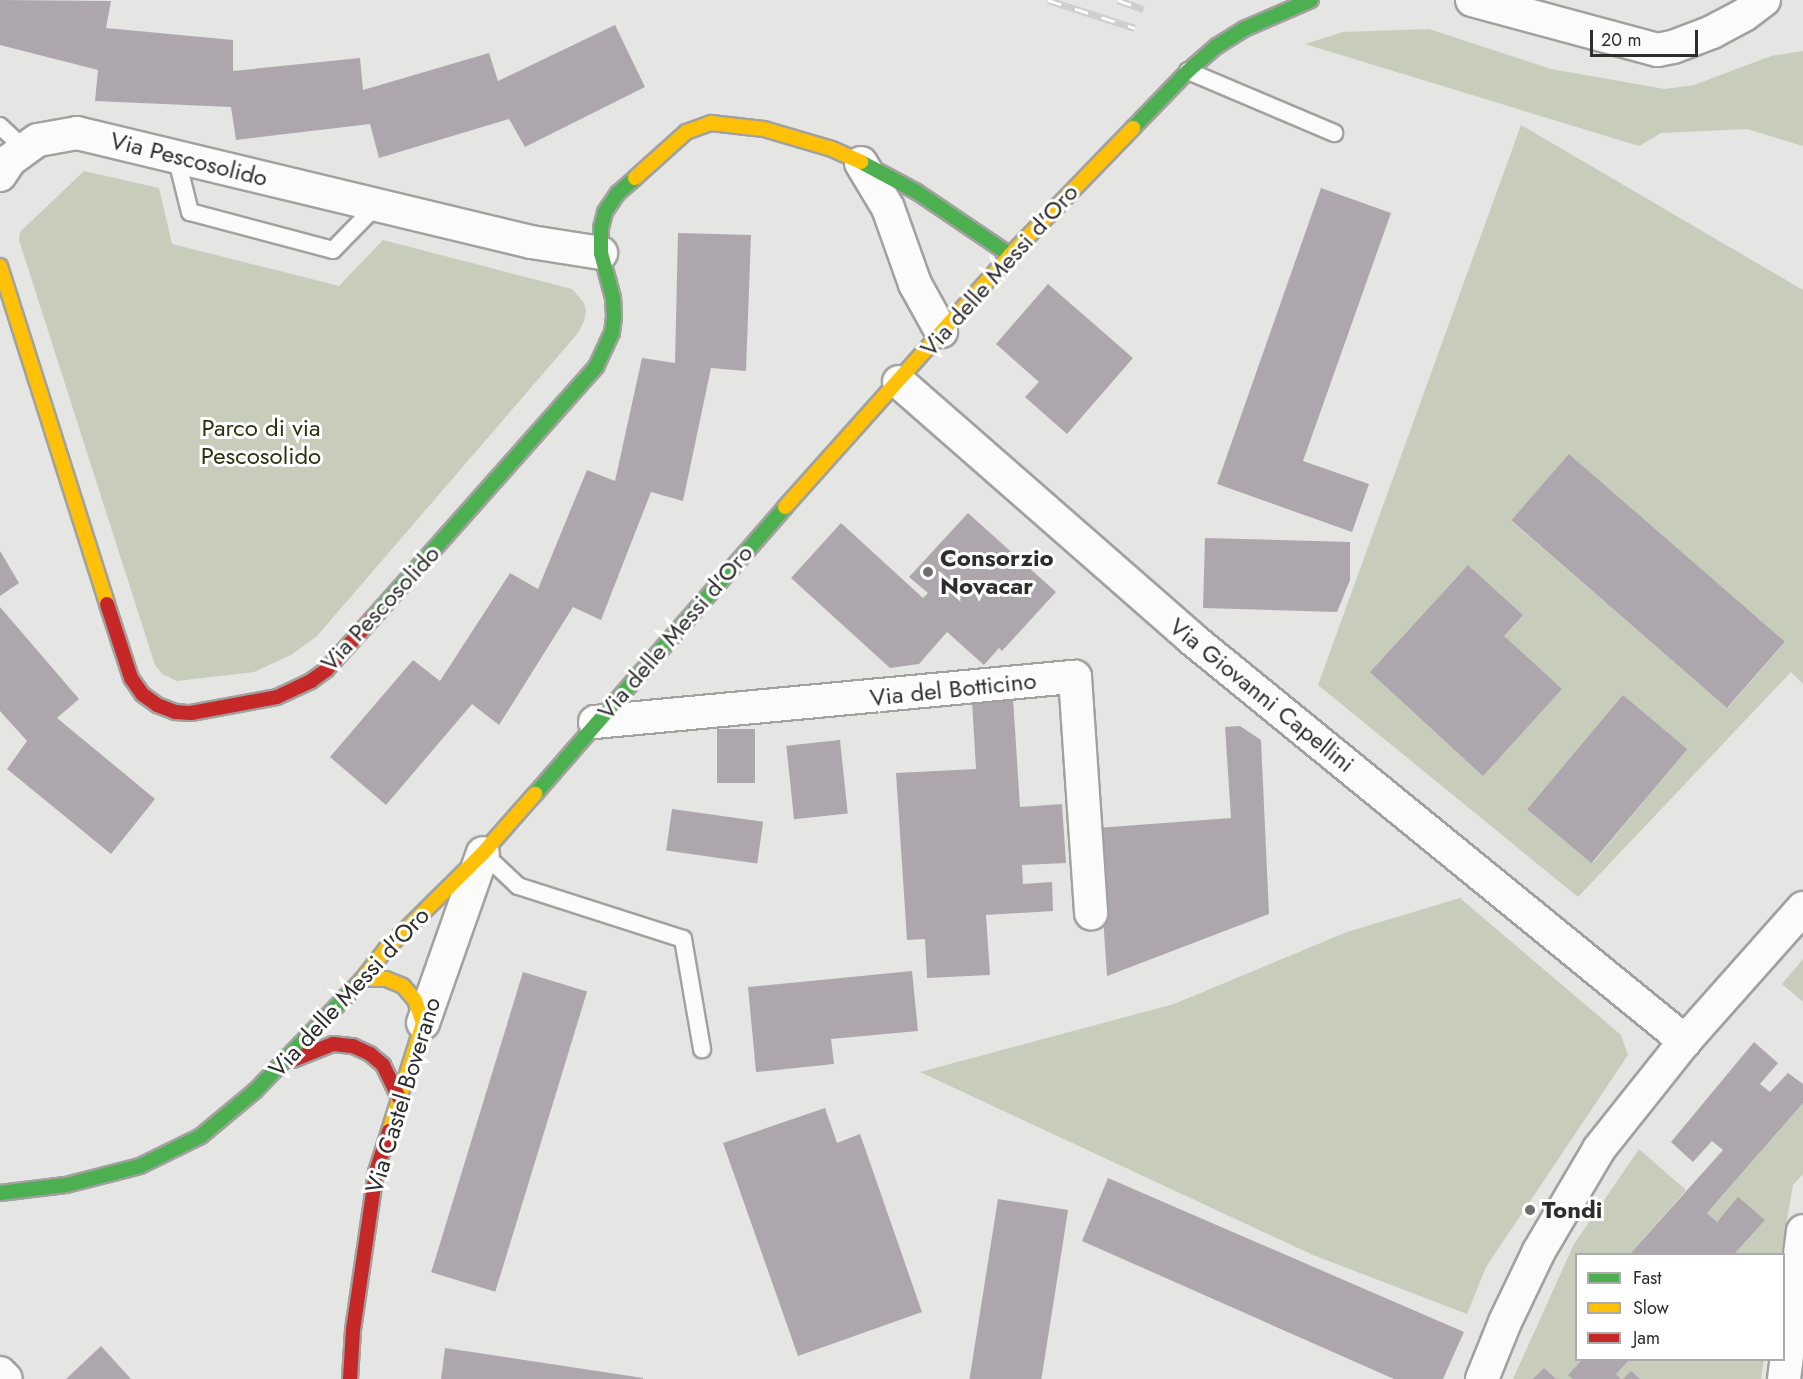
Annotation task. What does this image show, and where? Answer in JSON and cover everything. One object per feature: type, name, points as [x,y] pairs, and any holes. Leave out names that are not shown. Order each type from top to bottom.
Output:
[{"type":"street","name":"Via delle Messi d'Oro","points":[[0,1192],[66,1185],[110,1176],[169,1155],[201,1136],[231,1113],[281,1066],[363,979],[387,949],[483,853],[595,722],[941,331],[1010,255],[1188,70],[1217,46],[1244,29],[1311,0]]},
{"type":"street","points":[[1472,0],[1657,50],[1673,47],[1712,32],[1744,15],[1764,0]]},
{"type":"street","name":"Via Pescosolido","points":[[0,266],[27,359],[131,678],[142,694],[157,705],[175,712],[191,713],[277,697],[311,681],[326,670],[596,367],[612,333],[614,316],[613,298],[601,253],[601,228],[609,204],[686,132],[711,123],[764,129],[832,149],[917,192],[1010,255]]},
{"type":"street","name":"Via Pescosolido","points":[[0,175],[24,148],[55,135],[77,134],[531,242],[601,253]]},
{"type":"street","points":[[861,163],[888,208],[915,284],[941,331]]},
{"type":"street","name":"Via Giovanni Capellini","points":[[898,382],[1191,638],[1685,1041]]},
{"type":"street","name":"Via del Botticino","points":[[595,722],[1075,677],[1091,913]]},
{"type":"street","name":"Via Castel Boverano","points":[[350,1379],[352,1330],[370,1204],[384,1140],[483,853]]},
{"type":"street","points":[[1482,1379],[1505,1322],[1566,1202],[1599,1149],[1685,1041],[1803,908]]},
{"type":"street","points":[[363,979],[386,979],[403,986],[415,1000],[423,1023]]},
{"type":"street","points":[[281,1066],[333,1044],[353,1046],[370,1054],[383,1065],[399,1098]]},
{"type":"street","points":[[1785,1379],[1803,1231]]},
{"type":"street","points":[[0,1373],[6,1379]]},
{"type":"lane","points":[[1188,70],[1334,133]]},
{"type":"lane","points":[[0,126],[24,148]]},
{"type":"lane","points":[[176,156],[190,212],[333,250],[376,206]]},
{"type":"lane","points":[[483,853],[519,886],[683,939],[702,1049]]},
{"type":"green space","points":[[1429,29],[1551,69],[1665,89],[1694,85],[1771,56],[1803,51],[1803,146],[1747,129],[1661,133],[1639,146],[1305,44],[1343,32]]},
{"type":"green space","points":[[1521,125],[1803,290],[1803,684],[1791,672],[1578,897],[1318,685]],"holes":[[[1570,455],[1785,642],[1728,708],[1512,522]],[[1468,565],[1523,615],[1504,636],[1370,672]],[[1623,695],[1687,749],[1593,863],[1529,809]]]},
{"type":"green space","name":"Parco di via Pescosolido","points":[[84,171],[159,188],[172,244],[339,286],[383,240],[572,289],[584,303],[586,311],[584,321],[578,333],[317,636],[291,655],[254,672],[177,681],[162,674],[155,665],[19,240],[20,232]]},
{"type":"green space","points":[[1460,898],[1621,1035],[1628,1055],[1486,1267],[1467,1314],[1313,1255],[920,1072],[1174,1004],[1347,932]]},
{"type":"green space","points":[[1803,959],[1803,1002],[1782,984]]},
{"type":"green space","points":[[1803,1103],[1803,1174],[1793,1185],[1781,1253],[1735,1253],[1764,1220],[1738,1198],[1717,1222],[1707,1213]]},
{"type":"green space","points":[[1639,1149],[1686,1190],[1631,1253],[1575,1253],[1575,1361],[1764,1361],[1761,1379],[1513,1379],[1574,1244]]},
{"type":"building","points":[[0,0],[111,1],[106,28],[233,40],[233,71],[360,58],[363,90],[489,53],[498,81],[615,25],[645,87],[525,147],[509,119],[379,158],[370,124],[236,140],[231,107],[95,101],[98,70],[0,45]]},
{"type":"building","points":[[1321,188],[1391,213],[1303,461],[1369,484],[1352,532],[1217,484]]},
{"type":"building","points":[[678,233],[751,235],[746,371],[711,368],[683,501],[651,492],[601,620],[573,607],[499,725],[472,704],[386,805],[330,757],[413,660],[440,681],[510,573],[538,589],[587,470],[615,481],[642,358],[675,363]]},
{"type":"building","points":[[1048,284],[1133,358],[1067,434],[1025,397],[1039,382],[996,344]]},
{"type":"building","points":[[1569,454],[1785,642],[1727,708],[1511,520]]},
{"type":"building","points":[[968,513],[1056,592],[1002,651],[999,648],[984,665],[947,632],[919,664],[890,668],[791,578],[841,523],[923,598],[928,593],[909,577]]},
{"type":"building","points":[[1205,538],[1350,542],[1350,580],[1337,612],[1203,608]]},
{"type":"building","points":[[0,551],[19,583],[0,596]]},
{"type":"building","points":[[1468,565],[1523,615],[1504,636],[1562,689],[1483,776],[1370,672]]},
{"type":"building","points":[[0,607],[79,699],[57,718],[155,799],[111,854],[7,769],[27,741],[0,711]]},
{"type":"building","points":[[1623,695],[1687,749],[1592,863],[1527,809]]},
{"type":"building","points":[[1013,698],[1020,807],[1062,804],[1066,863],[1022,865],[1023,884],[1052,882],[1053,911],[986,915],[990,975],[927,978],[925,939],[907,940],[896,773],[976,769],[972,701]]},
{"type":"building","points":[[1240,726],[1261,740],[1269,914],[1107,976],[1097,828],[1231,818],[1225,727]]},
{"type":"building","points":[[717,729],[755,729],[755,783],[717,783]]},
{"type":"building","points":[[840,740],[848,814],[794,819],[786,746]]},
{"type":"building","points":[[672,809],[763,822],[757,863],[666,851]]},
{"type":"building","points":[[912,971],[918,1031],[831,1039],[834,1064],[756,1072],[748,987]]},
{"type":"building","points":[[523,972],[587,992],[495,1292],[431,1272]]},
{"type":"building","points":[[1754,1042],[1778,1063],[1760,1084],[1770,1092],[1788,1073],[1803,1084],[1803,1103],[1707,1213],[1717,1222],[1738,1197],[1765,1220],[1735,1253],[1631,1253],[1723,1150],[1712,1141],[1693,1162],[1671,1142]]},
{"type":"building","points":[[825,1108],[837,1143],[860,1134],[922,1312],[798,1356],[723,1143]]},
{"type":"building","points":[[1108,1178],[1464,1332],[1443,1379],[1394,1379],[1082,1241]]},
{"type":"building","points":[[998,1199],[1068,1210],[1041,1379],[970,1379]]},
{"type":"building","points":[[101,1346],[131,1379],[66,1379]]},
{"type":"building","points":[[445,1348],[643,1378],[643,1379],[441,1379]]},
{"type":"building","points":[[1581,1361],[1628,1361],[1616,1374],[1621,1379],[1573,1379],[1568,1375]]},
{"type":"building","points":[[1544,1368],[1556,1379],[1533,1379]]},
{"type":"building","points":[[1631,1371],[1640,1379],[1623,1379]]},
{"type":"railway","points":[[1048,0],[1135,28]]},
{"type":"railway","points":[[1118,0],[1143,9]]},
{"type":"traffic: fast","points":[[1133,128],[1188,71],[1217,46],[1244,29],[1311,0]]},
{"type":"traffic: fast","points":[[861,162],[917,192],[1010,255]]},
{"type":"traffic: fast","points":[[373,618],[596,367],[612,333],[614,316],[613,298],[601,253],[601,228],[605,212],[618,193],[635,178]]},
{"type":"traffic: fast","points":[[535,794],[785,507]]},
{"type":"traffic: fast","points":[[0,1193],[66,1185],[140,1166],[201,1136],[255,1091],[361,981]]},
{"type":"traffic: slow","points":[[635,178],[686,132],[711,123],[764,129],[832,149],[861,162]]},
{"type":"traffic: slow","points":[[785,507],[1010,255],[1133,128]]},
{"type":"traffic: slow","points":[[0,266],[107,604]]},
{"type":"traffic: slow","points":[[361,981],[386,949],[483,853],[535,794]]},
{"type":"traffic: slow","points":[[363,979],[386,979],[403,986],[415,1000],[423,1023],[389,1131]]},
{"type":"traffic: jam","points":[[107,604],[131,678],[142,694],[157,705],[175,712],[191,713],[277,697],[311,681],[326,670],[373,618]]},
{"type":"traffic: jam","points":[[293,1060],[333,1044],[353,1046],[370,1054],[383,1065],[399,1098]]},
{"type":"traffic: jam","points":[[350,1379],[353,1330],[376,1172],[389,1131]]},
{"type":"place","name":"Consorzio Novacar","points":[[928,572]]},
{"type":"place","name":"Tondi","points":[[1530,1210]]}]
